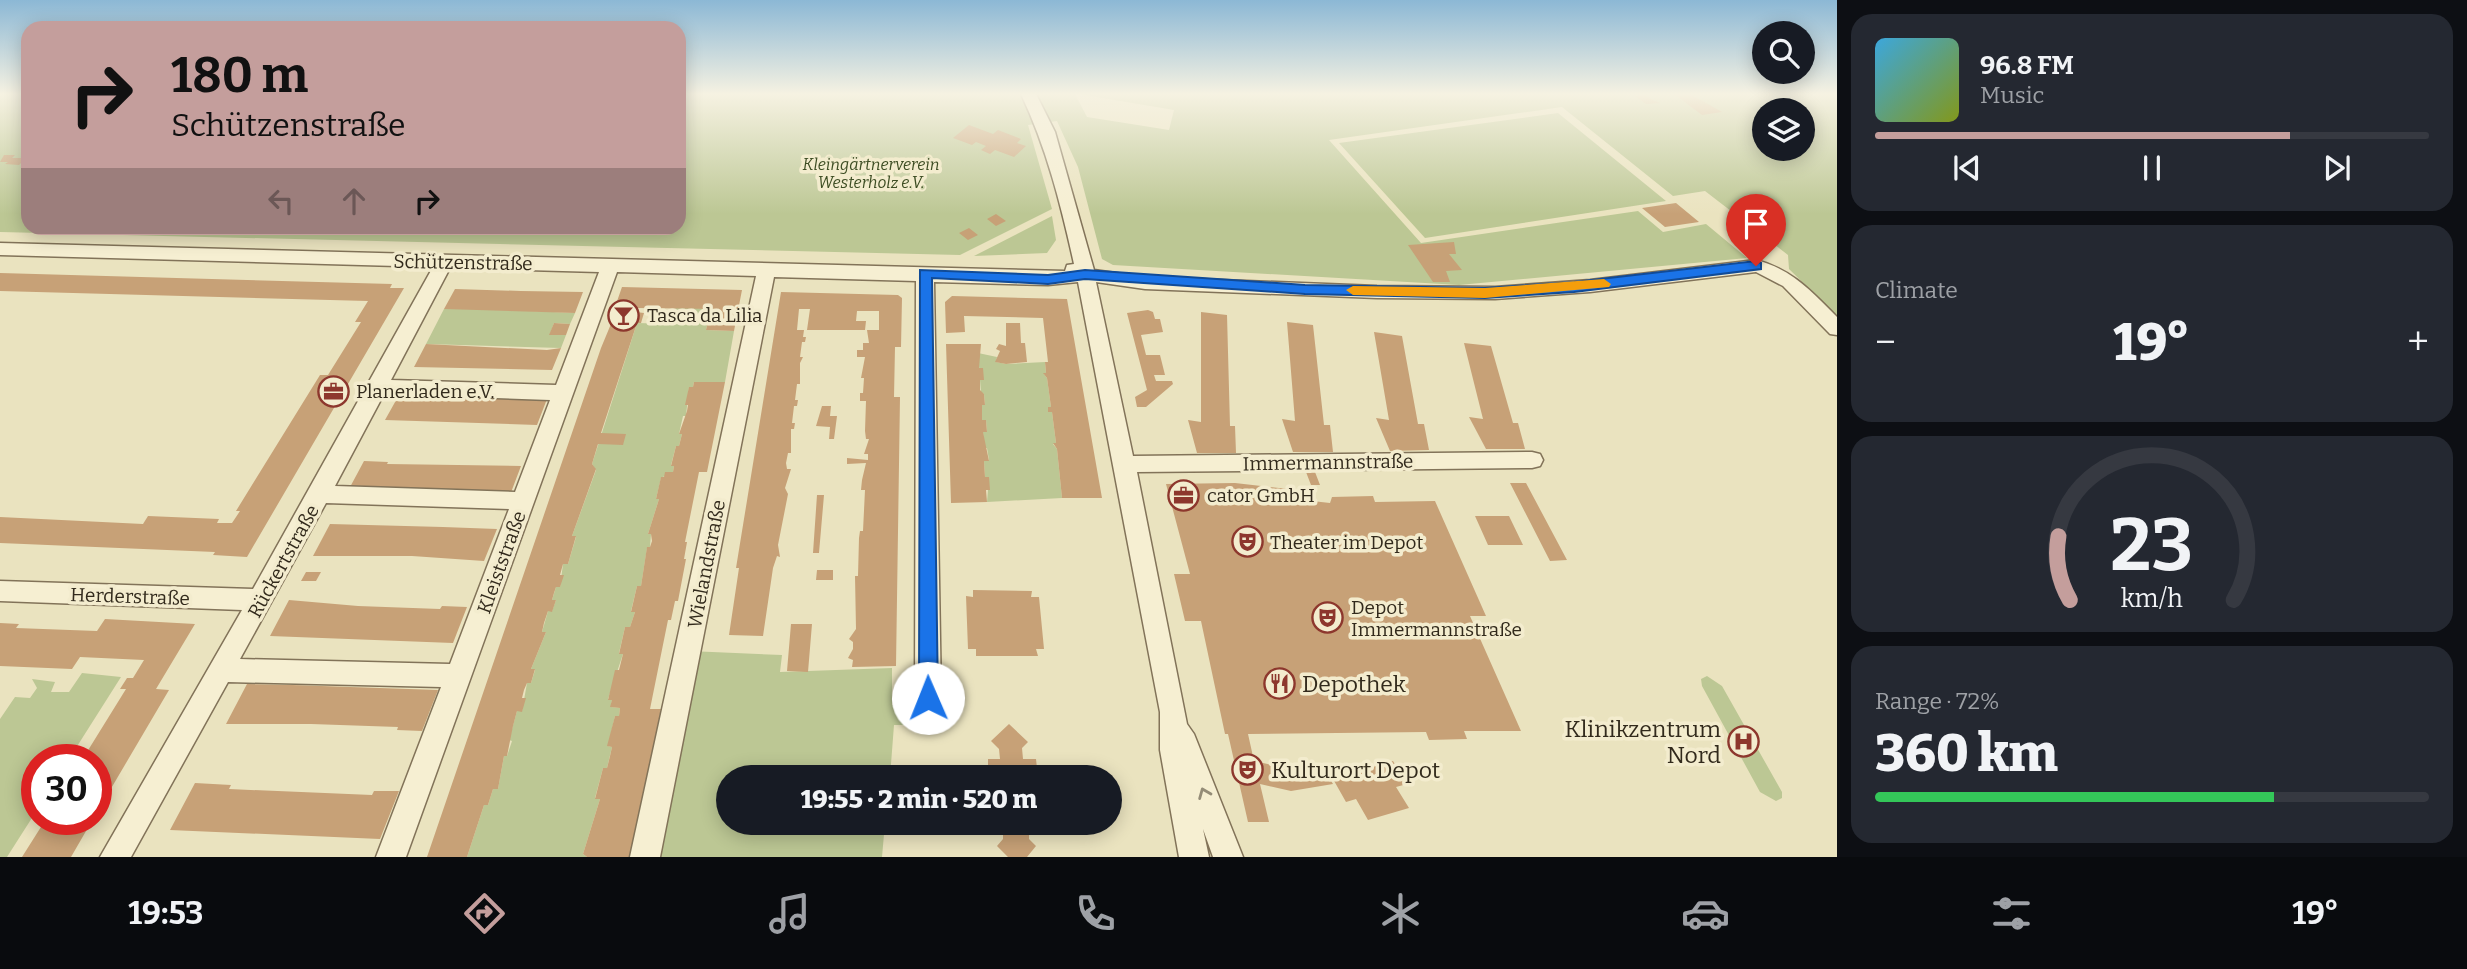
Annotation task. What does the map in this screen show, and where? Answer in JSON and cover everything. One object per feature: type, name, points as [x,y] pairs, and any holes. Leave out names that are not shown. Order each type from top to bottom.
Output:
[{"type":"street","points":[[1046,134],[1056,156],[1085,275],[1173,712],[1228,857]]},
{"type":"street","name":"Schützenstraße","points":[[0,249],[765,271],[925,273],[1048,279],[1085,275],[1305,289],[1485,293],[1580,286],[1745,267],[1768,267],[1837,329]]},
{"type":"street","name":"Rückertstraße","points":[[116,857],[320,494],[446,261]]},
{"type":"street","name":"Kleiststraße","points":[[391,857],[610,266]]},
{"type":"street","name":"Wielandstraße","points":[[645,857],[765,271]]},
{"type":"street","points":[[925,273],[928,698]]},
{"type":"street","points":[[376,387],[562,393]]},
{"type":"street","name":"Immermannstraße","points":[[1123,464],[1532,460]]},
{"type":"street","points":[[320,494],[524,500]]},
{"type":"street","name":"Herderstraße","points":[[5,597],[261,600]]},
{"type":"street","points":[[220,670],[459,676]]},
{"type":"street","points":[[1173,712],[1174,750],[1194,857]]},
{"type":"green space","points":[[0,134],[21,134],[21,233],[0,232]]},
{"type":"green space","name":"Kleingärtnerverein Westerholz e.V.","points":[[686,134],[1031,134],[1052,209],[960,255],[125,235],[686,235]]},
{"type":"green space","points":[[1063,134],[1371,134],[1329,140],[1421,243],[1638,211],[1663,232],[1706,224],[1747,258],[1459,285],[1113,265],[1102,259],[1078,167]]},
{"type":"green space","points":[[1405,134],[1584,134],[1666,201],[1425,238],[1339,143]]},
{"type":"green space","points":[[1596,134],[1752,134],[1752,161],[1815,161],[1815,134],[1837,134],[1837,316],[1789,269],[1788,255],[1705,191],[1673,196]]},
{"type":"green space","points":[[1052,216],[1056,240],[1047,253],[974,256]]},
{"type":"green space","points":[[676,307],[718,309],[719,318],[708,321],[706,330],[734,331],[725,382],[694,382],[693,387],[689,387],[686,416],[683,416],[679,434],[682,434],[671,465],[674,466],[673,472],[661,478],[656,499],[659,499],[648,534],[651,534],[650,547],[647,548],[641,586],[637,586],[631,611],[635,612],[630,627],[625,627],[619,653],[623,654],[608,699],[612,700],[611,707],[620,708],[619,716],[615,716],[608,746],[612,747],[607,768],[603,768],[595,798],[600,799],[583,854],[587,857],[467,857],[484,805],[488,805],[493,789],[498,789],[504,756],[507,756],[512,741],[509,740],[517,711],[522,711],[527,683],[531,683],[535,670],[531,669],[546,632],[542,632],[548,611],[552,611],[556,600],[552,600],[556,587],[560,587],[563,564],[568,564],[576,537],[572,536],[596,470],[592,464],[637,323],[671,324]]},
{"type":"green space","points":[[444,309],[575,313],[570,324],[554,323],[550,334],[566,335],[561,348],[426,344]]},
{"type":"green space","points":[[978,353],[997,357],[996,362],[1006,364],[1045,362],[1044,374],[1047,378],[1051,407],[1048,408],[1052,412],[1056,443],[1053,444],[1057,449],[1062,498],[987,502],[989,477],[985,477],[984,461],[989,460],[987,448],[984,448],[983,432],[987,432],[986,420],[982,420],[982,405],[985,405],[984,394],[981,393]]},
{"type":"green space","points":[[689,651],[782,655],[780,672],[892,668],[892,705],[912,705],[911,725],[894,725],[891,765],[716,765],[716,835],[884,835],[882,857],[648,857]]},
{"type":"green space","points":[[82,673],[121,677],[79,744],[21,744],[21,835],[7,857],[0,857],[0,719],[15,697],[30,698],[37,688],[32,679],[55,682],[51,692],[69,692]]},
{"type":"green space","points":[[1707,676],[1722,686],[1782,792],[1782,798],[1776,801],[1760,792],[1702,686],[1701,679]]},
{"type":"building","points":[[958,134],[1008,134],[1021,139],[1017,143],[1026,146],[1014,157],[995,150],[990,154],[981,150],[986,146],[976,142],[972,145],[953,138]]},
{"type":"building","points":[[4,155],[21,158],[19,165],[0,162]]},
{"type":"building","points":[[1676,203],[1699,222],[1665,227],[1642,208]]},
{"type":"building","points":[[996,214],[1006,221],[996,226],[987,219]]},
{"type":"building","points":[[969,228],[978,235],[968,240],[959,233]]},
{"type":"building","points":[[1454,242],[1456,254],[1449,254],[1462,270],[1446,271],[1450,282],[1433,282],[1408,245]]},
{"type":"building","points":[[0,273],[392,284],[390,288],[404,288],[247,557],[213,555],[215,552],[0,543],[0,517],[143,524],[148,516],[219,519],[217,523],[232,523],[240,511],[236,511],[320,375],[328,375],[361,322],[355,322],[368,301],[0,291]]},
{"type":"building","points":[[622,287],[742,290],[734,331],[706,330],[708,321],[719,318],[718,309],[638,308],[636,312],[644,313],[641,323],[637,323],[601,433],[626,434],[623,445],[598,444],[592,464],[596,469],[572,536],[576,536],[568,564],[563,564],[560,575],[564,575],[560,587],[556,587],[554,593],[552,600],[556,600],[552,612],[548,611],[544,623],[542,632],[546,632],[531,669],[535,669],[531,683],[527,683],[524,690],[522,698],[526,698],[522,712],[517,711],[498,789],[493,789],[488,805],[484,805],[467,857],[427,857],[601,348],[618,307],[615,307]]},
{"type":"building","points":[[455,289],[583,292],[575,313],[444,309]]},
{"type":"building","points":[[781,292],[898,295],[902,298],[901,347],[895,347],[894,397],[900,397],[896,666],[852,667],[853,660],[848,658],[853,649],[853,642],[849,639],[856,629],[855,576],[858,576],[860,531],[863,531],[865,490],[861,490],[866,463],[847,464],[847,458],[868,460],[868,454],[864,454],[869,439],[866,439],[865,431],[866,401],[860,401],[865,357],[857,357],[857,350],[863,350],[863,343],[869,343],[867,330],[879,330],[879,311],[857,311],[856,321],[866,321],[865,330],[807,330],[810,309],[799,309],[797,330],[804,330],[803,337],[806,337],[805,342],[802,342],[800,357],[803,357],[795,400],[798,400],[797,406],[794,406],[794,429],[791,429],[791,453],[788,453],[786,463],[787,469],[791,469],[785,488],[788,494],[778,545],[780,557],[777,556],[773,568],[763,636],[729,635],[739,568],[736,568]]},
{"type":"building","points":[[952,296],[1067,299],[1102,498],[1062,498],[1057,449],[1053,443],[1056,443],[1052,412],[1048,412],[1048,407],[1051,407],[1047,378],[1043,373],[1046,373],[1045,362],[1048,362],[1043,318],[964,316],[965,332],[946,333],[945,302]]},
{"type":"building","points":[[1148,310],[1153,312],[1155,319],[1160,319],[1163,332],[1141,335],[1146,355],[1160,355],[1165,375],[1154,375],[1156,381],[1172,381],[1173,384],[1146,407],[1137,407],[1135,397],[1147,390],[1127,313]]},
{"type":"building","points":[[1201,312],[1227,315],[1230,426],[1235,426],[1236,453],[1197,453],[1188,420],[1201,422]]},
{"type":"building","points":[[1287,322],[1313,325],[1324,425],[1330,425],[1333,452],[1293,452],[1282,419],[1295,421]]},
{"type":"building","points":[[554,323],[570,324],[566,335],[549,335]]},
{"type":"building","points":[[1006,323],[1020,323],[1021,343],[1025,343],[1027,362],[995,362],[1000,351],[996,349],[999,344],[1006,346]]},
{"type":"building","points":[[1374,332],[1402,336],[1418,424],[1424,424],[1429,450],[1390,451],[1376,418],[1389,420]]},
{"type":"building","points":[[1464,343],[1491,346],[1513,423],[1518,423],[1525,449],[1486,449],[1469,417],[1483,419]]},
{"type":"building","points":[[426,344],[547,350],[561,348],[552,370],[414,367]]},
{"type":"building","points":[[946,344],[981,344],[979,368],[983,368],[984,380],[980,380],[980,390],[984,394],[985,405],[982,405],[982,420],[986,420],[987,432],[983,432],[989,461],[984,461],[985,477],[989,477],[990,490],[986,490],[987,502],[951,503]]},
{"type":"building","points":[[694,382],[725,382],[707,472],[699,472],[685,542],[686,559],[678,601],[675,601],[671,620],[668,620],[650,709],[661,709],[631,857],[587,857],[583,854],[600,799],[595,799],[612,747],[607,746],[615,716],[619,716],[620,708],[610,707],[612,700],[608,700],[615,670],[619,670],[623,654],[619,654],[625,627],[630,627],[635,612],[631,612],[637,586],[641,586],[647,547],[650,547],[652,541],[651,534],[648,534],[659,499],[656,499],[661,477],[664,477],[665,472],[673,472],[674,466],[671,466],[682,434],[679,434],[687,411],[688,405],[685,405],[689,387],[693,387]]},
{"type":"building","points":[[399,395],[547,399],[537,425],[385,420]]},
{"type":"building","points":[[822,406],[831,406],[830,416],[837,416],[834,439],[829,439],[830,427],[816,426]]},
{"type":"building","points":[[364,461],[388,462],[387,464],[521,466],[510,495],[349,489]]},
{"type":"building","points":[[1306,472],[1315,472],[1320,485],[1311,485]]},
{"type":"building","name":"Depot Immermannstraße","points":[[1235,483],[1297,490],[1301,503],[1305,503],[1303,500],[1330,503],[1332,497],[1373,496],[1375,502],[1435,501],[1486,616],[1470,616],[1521,731],[1464,731],[1467,739],[1429,740],[1426,732],[1248,734],[1254,761],[1286,768],[1320,763],[1333,784],[1291,791],[1260,784],[1269,822],[1248,822],[1228,734],[1225,734],[1201,621],[1185,621],[1174,574],[1190,574],[1166,484]]},
{"type":"building","points":[[1510,483],[1526,483],[1567,560],[1550,561]]},
{"type":"building","points":[[817,495],[824,495],[819,553],[813,553]]},
{"type":"building","points":[[1475,516],[1509,516],[1523,545],[1488,545]]},
{"type":"building","points":[[330,524],[497,529],[484,561],[412,556],[313,556]]},
{"type":"building","points":[[817,570],[833,570],[833,580],[816,580]]},
{"type":"building","points":[[306,572],[321,572],[316,581],[301,581]]},
{"type":"building","points":[[973,590],[1032,591],[1031,597],[1039,597],[1044,649],[1036,649],[1038,656],[976,656],[976,649],[968,649],[966,596],[973,597]]},
{"type":"building","points":[[289,600],[358,606],[440,609],[442,606],[467,607],[453,643],[270,636]]},
{"type":"building","points":[[105,619],[195,624],[156,689],[169,690],[112,787],[112,744],[92,744],[126,689],[120,689],[127,678],[133,678],[144,660],[80,657],[72,669],[0,666],[0,623],[19,624],[16,628],[97,631]]},
{"type":"building","points":[[791,624],[812,624],[808,672],[787,671]]},
{"type":"building","points":[[247,684],[438,690],[422,731],[397,730],[398,727],[226,724]]},
{"type":"building","points":[[1009,724],[1028,742],[1022,748],[1023,759],[1036,759],[1037,765],[988,765],[988,759],[1000,759],[999,749],[991,741]]},
{"type":"building","points":[[1393,761],[1407,784],[1396,787],[1409,808],[1368,820],[1356,799],[1346,802],[1333,779]]},
{"type":"building","points":[[195,783],[231,785],[229,789],[372,795],[374,791],[399,791],[380,839],[170,830]]},
{"type":"building","points":[[36,835],[84,835],[71,857],[22,857]]},
{"type":"building","points":[[1003,835],[1029,835],[1029,839],[1036,846],[1027,857],[1008,857],[997,846]]},
{"type":"slow traffic","points":[[1353,290],[1485,293],[1604,284]]},
{"type":"place","name":"Tasca da Lilia","points":[[624,315]]},
{"type":"place","name":"Planerladen e.V.","points":[[333,391]]},
{"type":"place","name":"cator GmbH","points":[[1184,495]]},
{"type":"place","name":"Theater im Depot","points":[[1247,542]]},
{"type":"place","name":"Depot Immermannstraße","points":[[1328,618]]},
{"type":"place","name":"Depothek","points":[[1279,684]]},
{"type":"place","name":"Klinikzentrum Nord","points":[[1744,742]]},
{"type":"place","name":"Kulturort Depot","points":[[1248,770]]},
{"type":"route","points":[[928,698],[925,273],[1048,279],[1068,279],[1085,275],[1125,280],[1305,289],[1485,293],[1536,291],[1756,266]]}]
